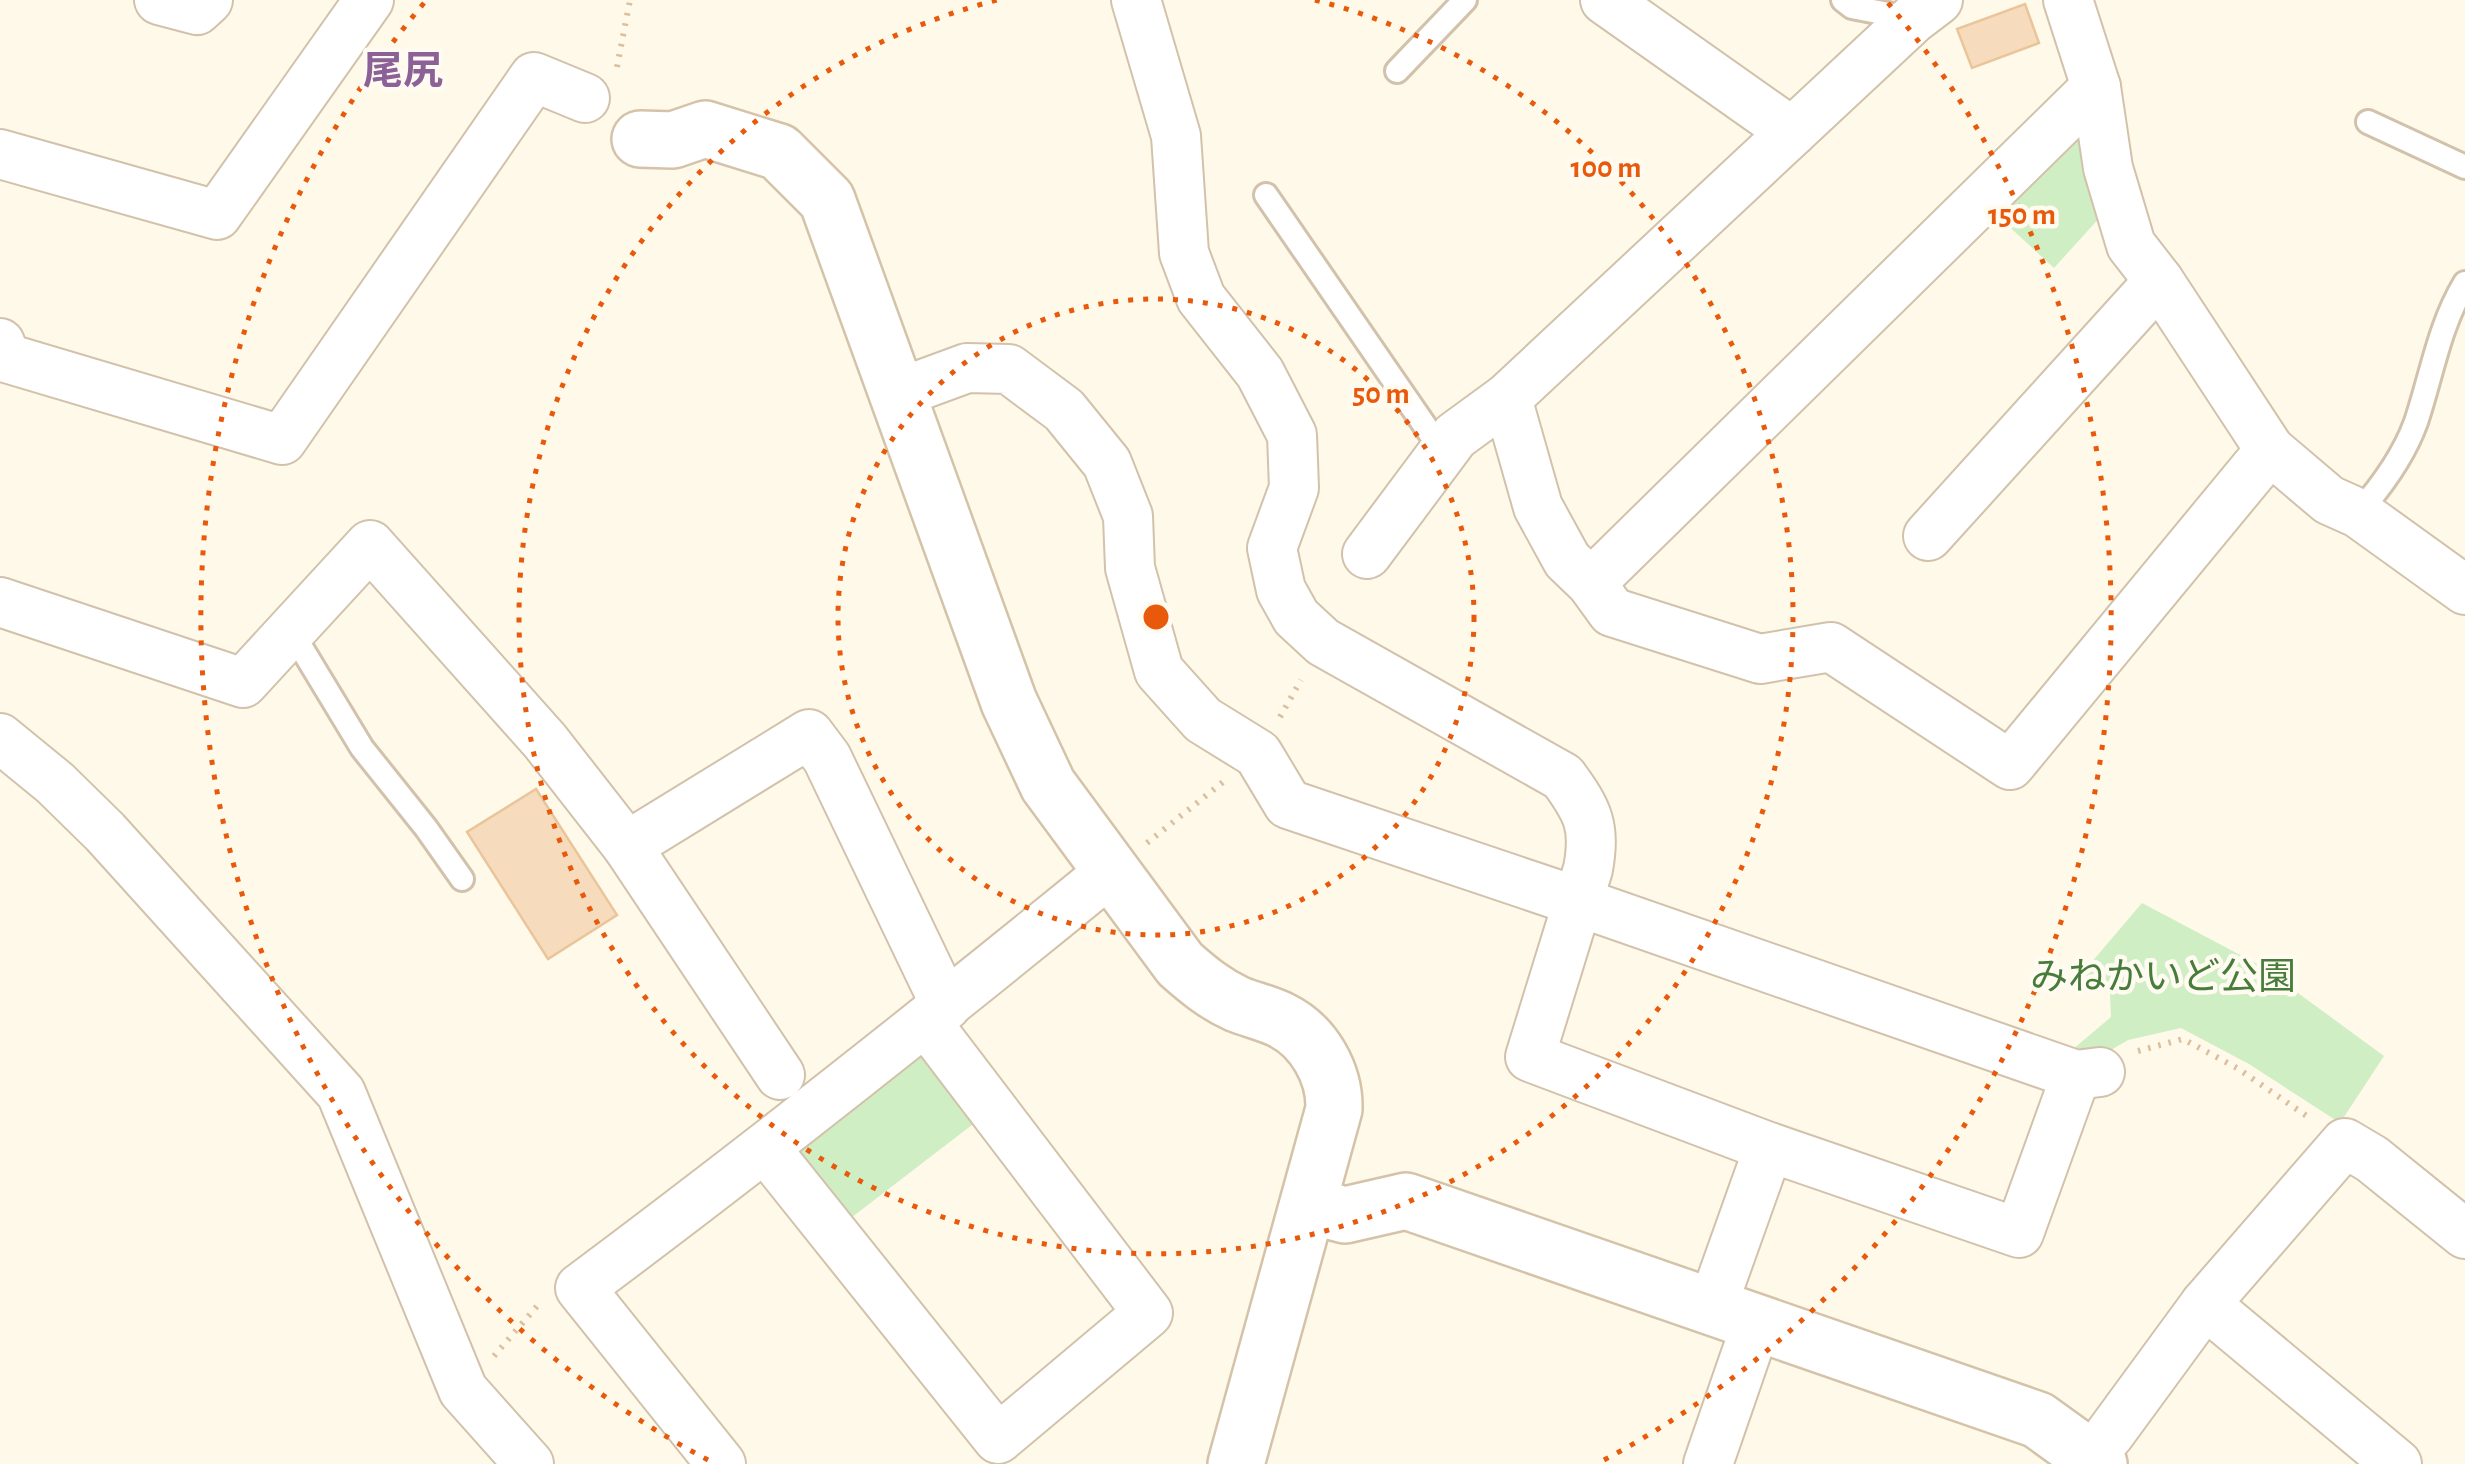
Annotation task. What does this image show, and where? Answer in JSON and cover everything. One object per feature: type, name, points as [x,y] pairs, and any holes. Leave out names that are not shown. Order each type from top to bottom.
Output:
[{"type":"street","points":[[158,0],[197,10],[208,0]]},
{"type":"street","points":[[0,154],[217,215],[369,0]]},
{"type":"street","points":[[899,393],[967,368],[1010,369],[1064,410],[1107,463],[1128,516],[1130,568],[1159,671],[1203,720],[1258,754],[1288,804],[1580,902],[2088,1074],[2018,1233],[1769,1147],[1530,1057],[1580,902],[1593,840],[1585,806],[1563,777],[1322,642],[1296,617],[1281,590],[1272,548],[1294,488],[1292,436],[1260,373],[1201,298],[1184,252],[1176,136],[1136,0]]},
{"type":"street","points":[[1606,0],[1792,132]]},
{"type":"street","points":[[2068,0],[2096,87],[2108,168],[2131,246],[2159,281],[2270,450],[2329,500],[2358,513],[2465,590]]},
{"type":"street","points":[[1366,554],[1455,436],[1506,398],[1926,9]]},
{"type":"street","points":[[0,343],[6,358],[282,440],[534,77],[600,88]]},
{"type":"street","points":[[1591,583],[2096,87]]},
{"type":"street","points":[[640,139],[673,140],[705,129],[779,152],[827,200],[1009,702],[1048,785],[1180,964],[1208,988],[1282,1020],[1300,1032],[1313,1047],[1331,1083],[1334,1109],[1236,1464]]},
{"type":"street","points":[[1928,536],[2159,281]]},
{"type":"street","points":[[1506,398],[1538,507],[1567,560],[1591,583],[1612,612],[1760,660],[1830,648],[2010,765],[2270,450]]},
{"type":"street","points":[[0,602],[244,683],[370,545],[546,741],[627,846],[780,1075]]},
{"type":"street","points":[[627,846],[809,734],[827,758],[936,1015],[1148,1313],[998,1439],[766,1149]]},
{"type":"street","points":[[8,758],[55,783],[105,832],[341,1093],[463,1390],[529,1464]]},
{"type":"street","points":[[721,1464],[580,1288],[766,1149],[1111,871]]},
{"type":"street","points":[[1308,1205],[1344,1214],[1406,1201],[2038,1420],[2104,1450],[2205,1304],[2345,1142],[2465,1234]]},
{"type":"street","points":[[1712,1307],[1769,1147]]},
{"type":"street","points":[[2205,1304],[2388,1461]]},
{"type":"street","points":[[1708,1464],[1747,1351]]},
{"type":"lane","points":[[1397,71],[1466,0]]},
{"type":"lane","points":[[1842,0],[1852,7],[1926,9]]},
{"type":"lane","points":[[2368,122],[2465,167]]},
{"type":"lane","points":[[1266,194],[1443,452]]},
{"type":"lane","points":[[2358,513],[2381,488],[2414,426],[2447,312],[2465,283]]},
{"type":"lane","points":[[290,629],[362,748],[462,879]]},
{"type":"path","points":[[600,88],[630,0]]},
{"type":"path","points":[[1111,871],[1258,754],[1322,642]]},
{"type":"path","points":[[2088,1074],[2130,1053],[2183,1040],[2237,1068],[2345,1142]]},
{"type":"path","points":[[463,1390],[546,1297]]},
{"type":"green space","points":[[2068,132],[2090,134],[2102,215],[2054,268],[1991,210]]},
{"type":"green space","name":"みねかいど公園","points":[[2142,903],[2261,966],[2384,1056],[2340,1123],[2249,1064],[2181,1028],[2128,1040],[2089,1063],[2065,1056],[2111,1017],[2110,994],[2079,977]]},
{"type":"green space","points":[[915,1056],[934,1056],[981,1118],[843,1224],[798,1163],[800,1143]]},
{"type":"building","points":[[2025,4],[2039,43],[1972,68],[1957,29]]},
{"type":"building","points":[[536,789],[617,915],[548,959],[467,832]]},
{"type":"district","name":"尾尻","points":[[403,70]]}]
